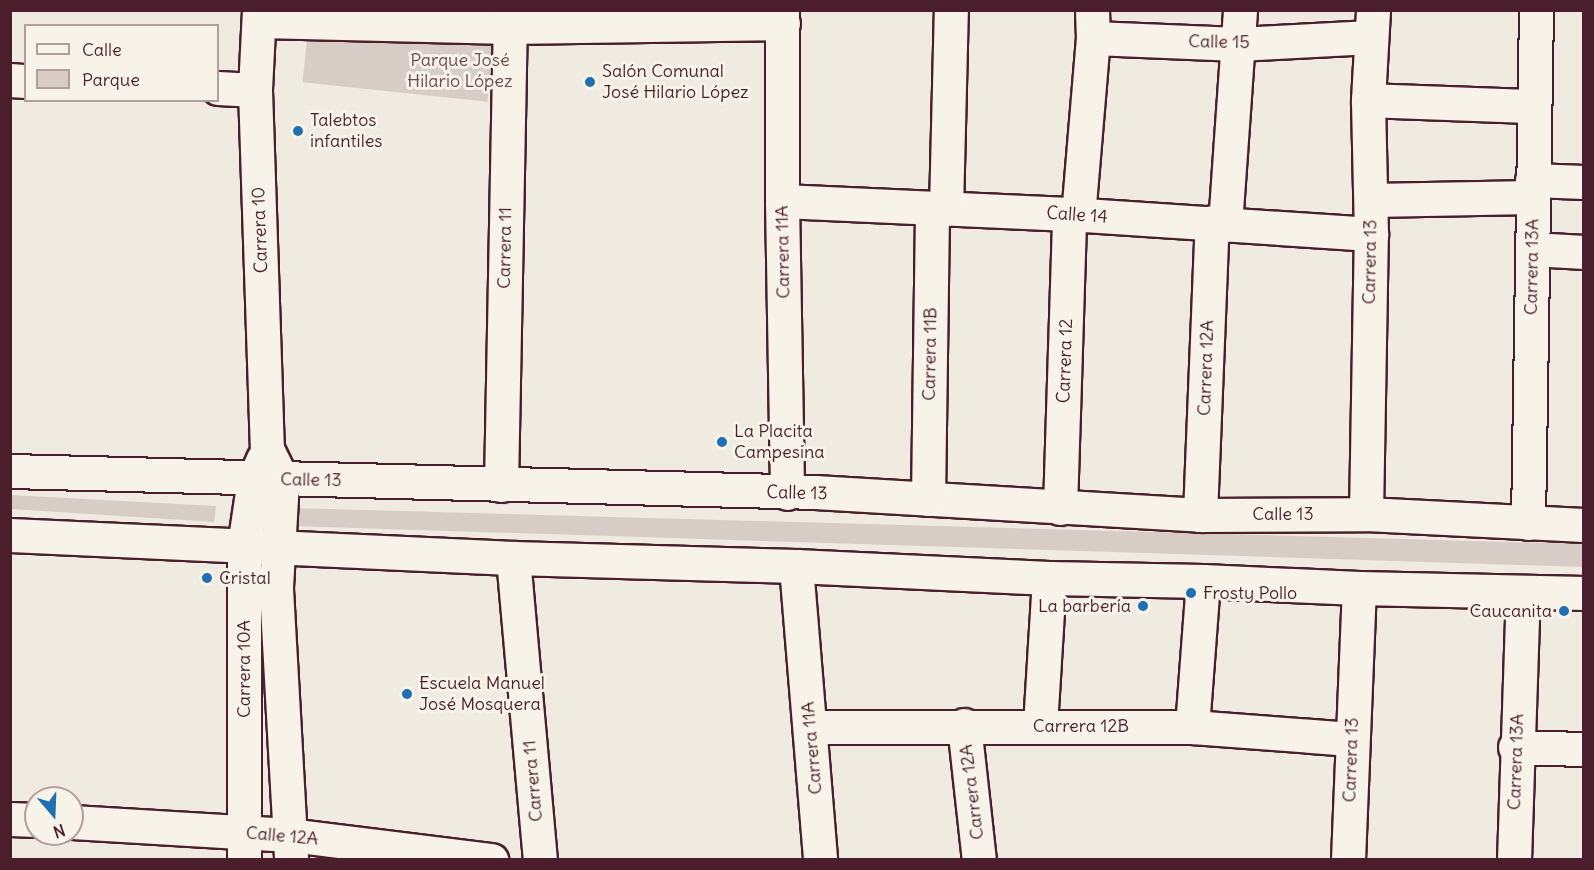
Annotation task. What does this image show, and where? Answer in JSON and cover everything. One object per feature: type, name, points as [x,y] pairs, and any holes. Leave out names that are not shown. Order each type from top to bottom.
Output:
[{"type":"street","name":"Carrera 11B","points":[[928,499],[939,209],[951,10]]},
{"type":"street","name":"Carrera 12A","points":[[1200,514],[1219,223],[1240,10]]},
{"type":"street","name":"Carrera 13A","points":[[1528,523],[1536,10]]},
{"type":"street","points":[[260,16],[509,19],[782,16]]},
{"type":"street","name":"Carrera 10","points":[[260,16],[255,90],[268,479]]},
{"type":"street","name":"Carrera 11A","points":[[782,16],[782,201],[787,493]]},
{"type":"street","name":"Carrera 11","points":[[501,485],[509,19]]},
{"type":"street","name":"Calle 15","points":[[1092,24],[1238,44],[1372,24]]},
{"type":"street","name":"Carrera 12","points":[[1060,508],[1074,215],[1092,24]]},
{"type":"street","name":"Carrera 13","points":[[1366,514],[1371,234],[1368,100],[1372,24]]},
{"type":"street","points":[[219,88],[255,90]]},
{"type":"street","points":[[1368,100],[1533,106]]},
{"type":"street","points":[[1371,200],[1584,182]]},
{"type":"street","name":"Calle 14","points":[[782,201],[1219,223],[1371,234]]},
{"type":"street","points":[[1532,249],[1584,252]]},
{"type":"street","name":"Calle 13","points":[[10,471],[815,492],[1060,508],[1200,514],[1366,514],[1584,525]]},
{"type":"street","name":"Carrera 10A","points":[[244,846],[244,546],[268,479]]},
{"type":"street","name":"Carrera 10A","points":[[268,479],[278,548],[276,589],[291,847]]},
{"type":"street","points":[[10,535],[513,558],[796,566],[1048,578],[1584,593]]},
{"type":"street","name":"Carrera 11","points":[[513,558],[540,860]]},
{"type":"street","name":"Carrera 11A","points":[[796,566],[820,860]]},
{"type":"street","points":[[1040,726],[1048,578]]},
{"type":"street","points":[[1192,727],[1203,581]]},
{"type":"street","name":"Carrera 13","points":[[1348,860],[1351,739],[1359,588]]},
{"type":"street","name":"Carrera 13A","points":[[1514,860],[1515,747],[1523,592]]},
{"type":"street","name":"Carrera 12A","points":[[964,725],[979,860]]},
{"type":"street","name":"Carrera 12B","points":[[810,727],[964,725],[1192,727],[1351,739]]},
{"type":"street","points":[[1515,747],[1584,749]]},
{"type":"street","name":"Calle 12A","points":[[84,824],[244,846],[491,860]]},
{"type":"green space","name":"Parque José Hilario López","points":[[309,21],[494,40],[488,102],[303,82]]},
{"type":"green space","points":[[10,495],[216,506],[214,522],[11,509]]},
{"type":"green space","points":[[293,508],[1583,544],[1584,567],[292,526]]},
{"type":"place","name":"Salón Comunal José Hilario López","points":[[590,82]]},
{"type":"place","name":"Talebtos infantiles","points":[[298,131]]},
{"type":"place","name":"La Placita Campesina","points":[[722,442]]},
{"type":"place","name":"Cristal","points":[[207,578]]},
{"type":"place","name":"Frosty Pollo","points":[[1191,593]]},
{"type":"place","name":"La barbería","points":[[1143,606]]},
{"type":"place","name":"Caucanita","points":[[1564,611]]},
{"type":"place","name":"Escuela Manuel José Mosquera","points":[[407,694]]}]
